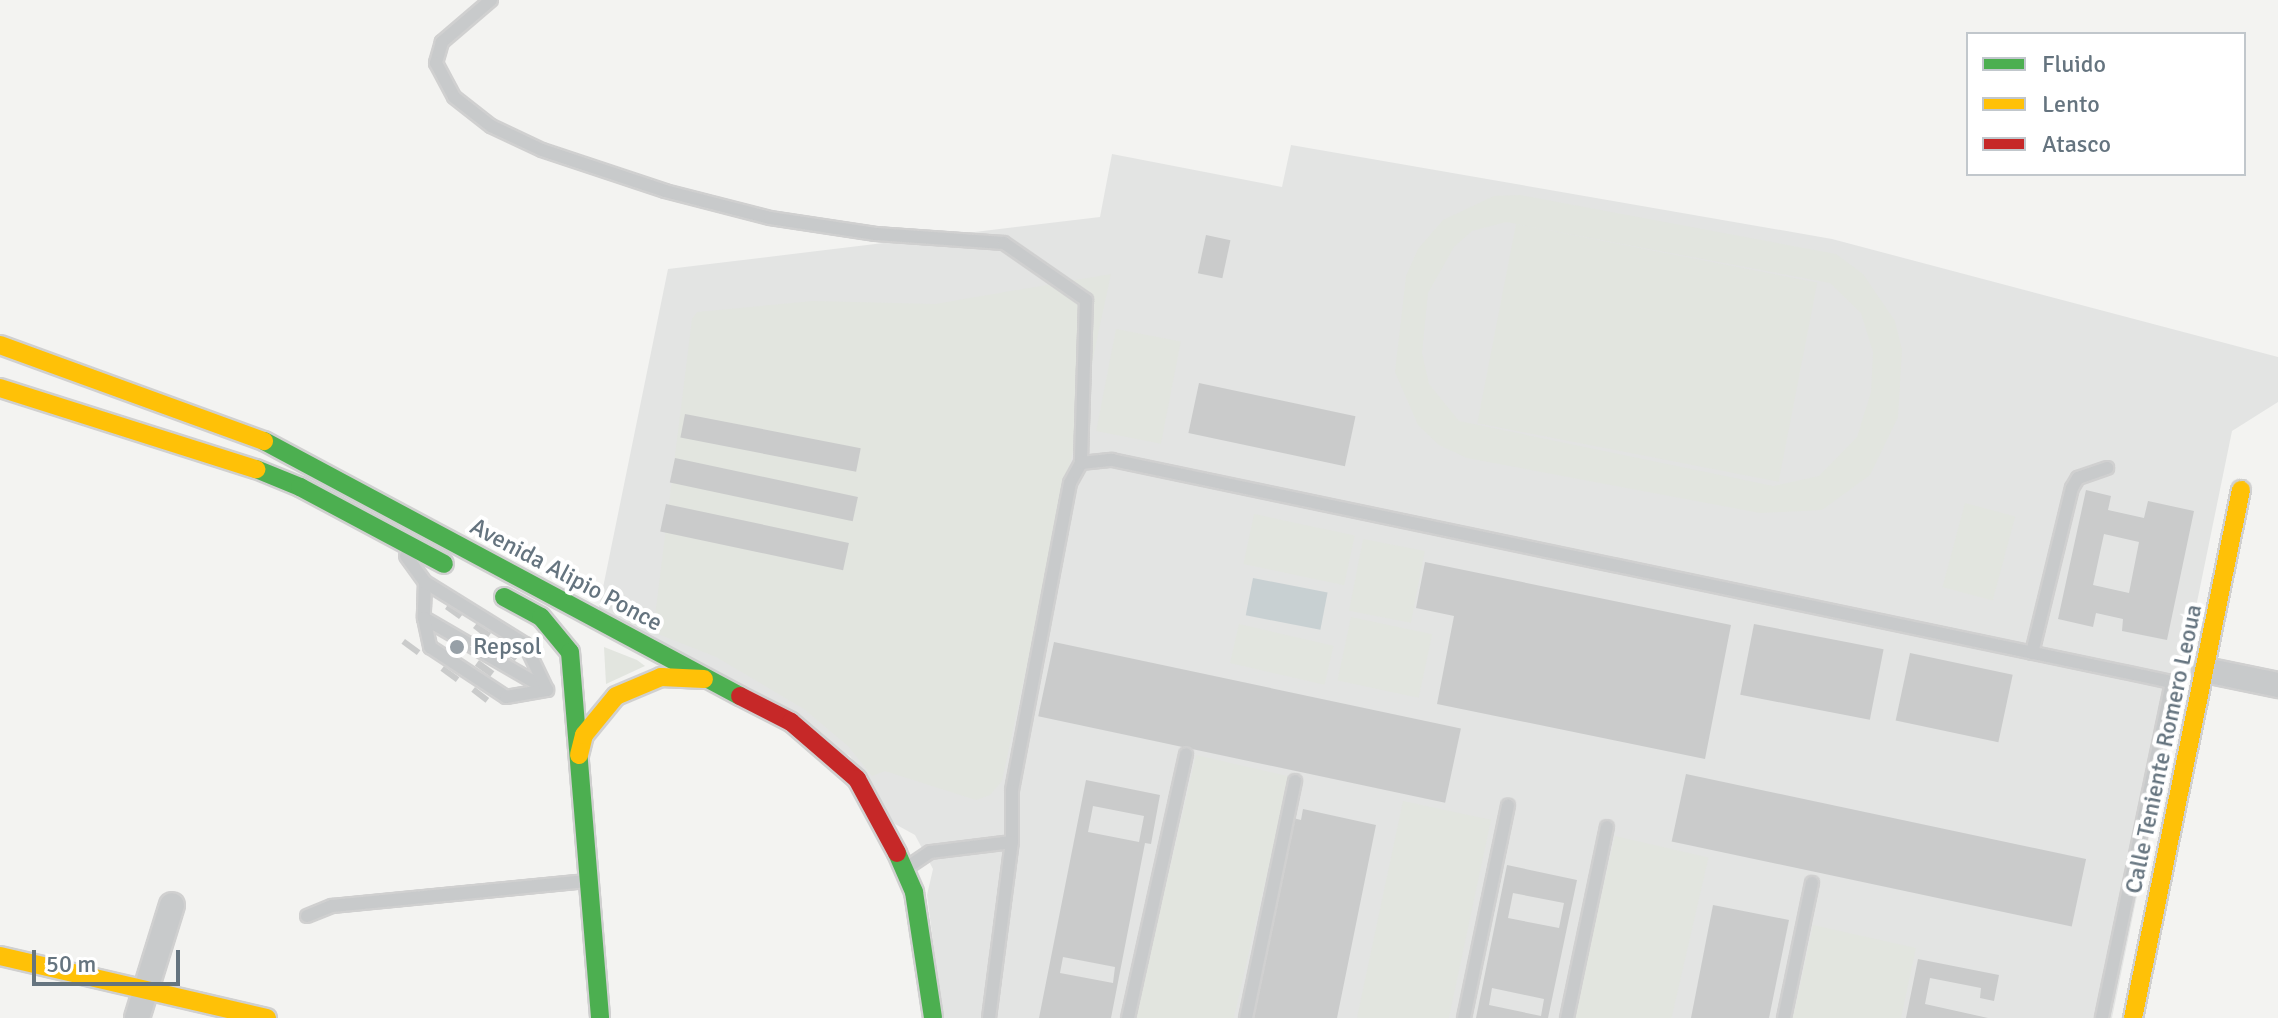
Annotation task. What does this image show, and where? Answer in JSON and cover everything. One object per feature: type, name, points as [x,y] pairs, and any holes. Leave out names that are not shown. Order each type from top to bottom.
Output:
[{"type":"main road","name":"Avenida Alipio Ponce","points":[[0,345],[258,438],[621,634],[716,679],[791,722],[846,768],[880,814],[905,869],[925,937],[933,1018]]},
{"type":"main road","name":"Avenida Alipio Ponce","points":[[0,388],[212,452],[300,487],[458,572]]},
{"type":"main road","name":"Calle Teniente Romero Leoua","points":[[2133,1018],[2241,490]]},
{"type":"main road","name":"Avenida Alipio Ponce","points":[[486,587],[541,617],[558,633],[570,652],[576,764],[600,1018]]},
{"type":"main road","points":[[576,764],[584,735],[616,696],[661,677],[716,679]]},
{"type":"main road","points":[[0,956],[267,1018]]},
{"type":"street","points":[[2205,670],[2278,685]]},
{"type":"street","points":[[137,1018],[172,905]]},
{"type":"lane","points":[[491,0],[442,42],[436,63],[454,97],[491,126],[542,150],[637,182],[770,218],[876,234],[1004,243],[1086,300],[1081,463],[1070,483],[1015,775],[1012,842],[989,1018]]},
{"type":"lane","points":[[1081,463],[1112,460],[2172,682],[2102,1018]]},
{"type":"lane","points":[[2032,653],[2072,488],[2078,478],[2107,468]]},
{"type":"lane","points":[[402,514],[390,534],[425,582],[525,644],[547,690]]},
{"type":"lane","points":[[425,582],[424,618],[430,647],[506,697],[547,690]]},
{"type":"lane","points":[[424,618],[574,703]]},
{"type":"lane","points":[[1128,1018],[1186,754]]},
{"type":"lane","points":[[1246,1018],[1295,781]]},
{"type":"lane","points":[[1464,1018],[1508,806]]},
{"type":"lane","points":[[1567,1018],[1607,827]]},
{"type":"lane","points":[[905,869],[930,852],[1012,842]]},
{"type":"lane","points":[[307,916],[332,906],[587,881]]},
{"type":"lane","points":[[1784,1018],[1812,883]]},
{"type":"shaded area","points":[[1291,145],[1832,239],[2278,357],[2278,402],[2232,431],[2112,1018],[943,1018],[927,895],[933,869],[915,835],[895,824],[850,756],[597,617],[668,269],[1100,217],[1112,154],[1282,187]]},
{"type":"shaded area","points":[[1520,195],[1836,254],[1863,274],[1895,321],[1902,350],[1898,417],[1870,475],[1822,510],[1760,513],[1467,458],[1439,445],[1418,425],[1395,372],[1406,276],[1418,249],[1443,220],[1494,196]],"holes":[[[1506,222],[1830,283],[1861,313],[1873,352],[1871,392],[1857,437],[1819,476],[1773,486],[1459,421],[1429,384],[1422,353],[1428,293],[1454,247],[1472,231]]]},
{"type":"shaded area","points":[[1516,224],[1817,283],[1779,482],[1477,423]]},
{"type":"shaded area","points":[[1111,274],[1002,781],[990,795],[976,800],[885,771],[872,776],[848,746],[804,709],[716,657],[653,632],[692,319],[697,312],[813,301],[935,304]]},
{"type":"shaded area","points":[[1116,329],[1181,342],[1161,444],[1096,431]]},
{"type":"shaded area","points":[[1965,503],[2015,516],[1993,600],[1942,587]]},
{"type":"shaded area","points":[[1254,514],[1355,535],[1344,585],[1243,564]]},
{"type":"shaded area","points":[[1363,539],[1425,551],[1411,623],[1349,611]]},
{"type":"shaded area","points":[[1253,578],[1328,593],[1320,630],[1246,615]]},
{"type":"shaded area","points":[[1351,617],[1432,634],[1419,698],[1337,681]]},
{"type":"shaded area","points":[[1239,624],[1334,646],[1325,685],[1230,663]]},
{"type":"shaded area","points":[[604,647],[637,660],[645,666],[606,684]]},
{"type":"shaded area","points":[[1196,755],[1290,777],[1234,1018],[1135,1017]]},
{"type":"shaded area","points":[[1403,801],[1491,820],[1449,1018],[1357,1017]]},
{"type":"shaded area","points":[[1615,836],[1709,858],[1672,1018],[1573,1017]]},
{"type":"shaded area","points":[[1813,925],[1916,948],[1901,1018],[1793,1018]]},
{"type":"building","points":[[1206,235],[1230,240],[1222,278],[1198,273]]},
{"type":"building","points":[[1199,383],[1356,416],[1345,466],[1188,433]]},
{"type":"building","points":[[685,414],[861,448],[856,472],[680,438]]},
{"type":"building","points":[[675,458],[858,497],[853,521],[670,482]]},
{"type":"building","points":[[2086,490],[2111,496],[2108,510],[2144,518],[2148,501],[2194,511],[2167,640],[2122,631],[2123,619],[2096,613],[2093,627],[2058,619]],"holes":[[[2104,534],[2139,542],[2129,593],[2093,585]]]},
{"type":"building","points":[[666,504],[849,543],[843,570],[660,531]]},
{"type":"building","points":[[1425,562],[1731,625],[1705,759],[1437,704],[1454,616],[1416,608]]},
{"type":"building","points":[[449,603],[463,614],[459,619],[445,609]]},
{"type":"building","points":[[477,623],[491,633],[487,639],[473,628]]},
{"type":"building","points":[[1754,624],[1884,649],[1870,720],[1740,695]]},
{"type":"building","points":[[405,639],[420,650],[417,655],[401,644]]},
{"type":"building","name":"Repsol","points":[[452,639],[466,650],[461,656],[447,645]]},
{"type":"building","points":[[1054,642],[1461,728],[1445,803],[1038,716]]},
{"type":"building","points":[[503,645],[518,656],[515,661],[499,650]]},
{"type":"building","points":[[1910,653],[2013,675],[1998,742],[1896,720]]},
{"type":"building","points":[[479,660],[494,671],[490,677],[475,666]]},
{"type":"building","points":[[444,666],[459,677],[456,682],[440,671]]},
{"type":"building","points":[[475,687],[489,698],[485,703],[471,692]]},
{"type":"building","points":[[1686,774],[2086,859],[2072,927],[1672,841]]},
{"type":"building","points":[[1086,780],[1160,795],[1151,844],[1145,843],[1111,1018],[1039,1018]],"holes":[[[1093,806],[1144,816],[1139,842],[1088,832]],[[1063,957],[1115,967],[1113,983],[1060,973]]]},
{"type":"building","points":[[1303,809],[1376,825],[1337,1018],[1252,1018],[1293,818],[1301,820]]},
{"type":"building","points":[[1507,865],[1577,880],[1548,1018],[1476,1018]],"holes":[[[1513,893],[1564,903],[1559,928],[1508,918]],[[1492,988],[1544,999],[1541,1016],[1489,1005]]]},
{"type":"building","points":[[1713,905],[1789,920],[1769,1018],[1691,1018]]},
{"type":"building","points":[[1918,959],[1999,975],[1994,1001],[1980,998],[1981,988],[1930,978],[1925,1004],[1988,1018],[1906,1018]]},
{"type":"traffic: fast","points":[[264,441],[740,696]]},
{"type":"traffic: fast","points":[[256,469],[300,487],[444,564]]},
{"type":"traffic: fast","points":[[504,597],[541,617],[570,652],[600,1018]]},
{"type":"traffic: fast","points":[[897,853],[914,892],[933,1018]]},
{"type":"traffic: slow","points":[[0,345],[264,441]]},
{"type":"traffic: slow","points":[[0,388],[256,469]]},
{"type":"traffic: slow","points":[[2133,1018],[2241,490]]},
{"type":"traffic: slow","points":[[579,755],[584,735],[616,696],[661,677],[704,679]]},
{"type":"traffic: slow","points":[[0,956],[267,1018]]},
{"type":"traffic: jam","points":[[740,696],[791,722],[857,779],[897,853]]},
{"type":"place","name":"Repsol","points":[[457,647]]}]
